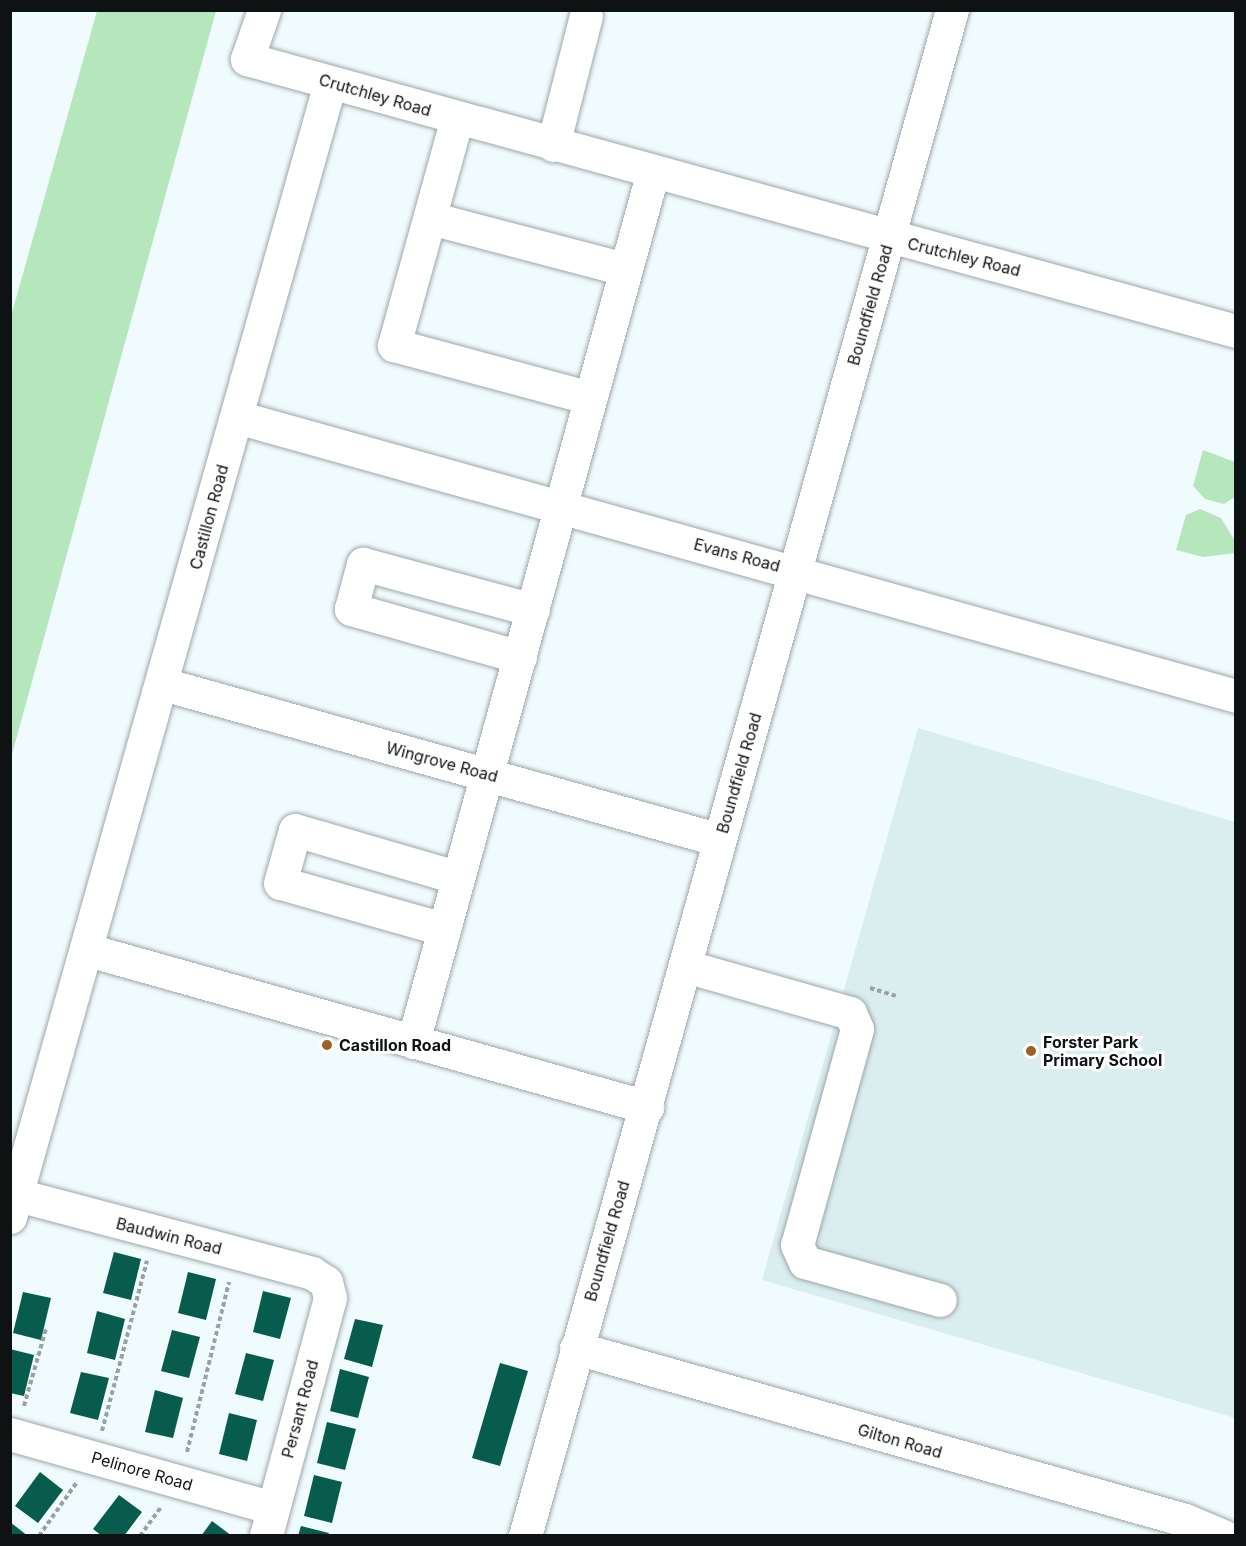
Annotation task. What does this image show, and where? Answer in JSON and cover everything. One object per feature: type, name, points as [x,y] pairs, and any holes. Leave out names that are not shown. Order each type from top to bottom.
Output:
[{"type":"street","name":"Crutchley Road","points":[[264,10],[247,59],[652,175],[1236,331]]},
{"type":"street","name":"Boundfield Road","points":[[525,1536],[576,1348],[647,1107],[952,10]]},
{"type":"street","points":[[553,145],[586,16]]},
{"type":"street","name":"Castillon Road","points":[[13,1201],[88,950],[330,83]]},
{"type":"street","points":[[458,118],[394,345],[590,398]]},
{"type":"street","points":[[413,1042],[456,877],[488,774],[624,269],[652,175]]},
{"type":"street","points":[[430,218],[624,269]]},
{"type":"street","name":"Evans Road","points":[[237,417],[1236,696]]},
{"type":"street","points":[[520,657],[351,609],[363,564],[533,610]]},
{"type":"street","name":"Wingrove Road","points":[[163,684],[720,840]]},
{"type":"street","points":[[444,929],[279,883],[295,830],[456,877]]},
{"type":"street","points":[[88,950],[647,1107]]},
{"type":"street","points":[[685,966],[850,1013],[856,1029],[797,1245],[805,1262],[940,1300]]},
{"type":"street","name":"Baudwin Road","points":[[13,1201],[154,1235],[237,1252],[312,1273],[326,1282]]},
{"type":"street","name":"Persant Road","points":[[270,1522],[330,1298],[326,1282]]},
{"type":"street","name":"Gilton Road","points":[[576,1348],[1185,1520],[1222,1536]]},
{"type":"street","name":"Pelinore Road","points":[[13,1435],[179,1481],[270,1522]]},
{"type":"street","points":[[1227,1536],[1236,1527]]},
{"type":"path","points":[[39,1536],[95,1457],[154,1235]]},
{"type":"path","points":[[179,1481],[237,1252]]},
{"type":"path","points":[[13,1435],[46,1329]]},
{"type":"shaded area","name":"Forster Park Primary School","points":[[918,728],[1235,822],[1235,1418],[762,1280]]},
{"type":"green space","points":[[97,11],[216,11],[11,758],[11,316]]},
{"type":"green space","points":[[1203,450],[1235,462],[1235,497],[1224,504],[1205,499],[1193,486]]},
{"type":"green space","points":[[1200,509],[1221,518],[1235,541],[1235,553],[1203,557],[1176,550],[1186,515]]},
{"type":"building","points":[[114,1252],[141,1259],[131,1300],[103,1293]]},
{"type":"building","points":[[188,1272],[216,1279],[206,1320],[178,1313]]},
{"type":"building","points":[[263,1291],[291,1298],[280,1339],[253,1332]]},
{"type":"building","points":[[23,1292],[51,1298],[41,1340],[13,1333]]},
{"type":"building","points":[[97,1311],[125,1319],[115,1360],[87,1353]]},
{"type":"building","points":[[355,1319],[383,1325],[372,1367],[344,1359]]},
{"type":"building","points":[[172,1330],[200,1337],[189,1378],[161,1371]]},
{"type":"building","points":[[10,1349],[34,1355],[24,1396],[10,1393]]},
{"type":"building","points":[[246,1353],[274,1360],[263,1401],[235,1394]]},
{"type":"building","points":[[500,1363],[528,1371],[500,1466],[472,1458]]},
{"type":"building","points":[[340,1369],[369,1377],[358,1418],[330,1411]]},
{"type":"building","points":[[81,1372],[109,1378],[98,1420],[70,1413]]},
{"type":"building","points":[[155,1390],[183,1398],[173,1438],[145,1432]]},
{"type":"building","points":[[229,1413],[257,1420],[247,1461],[219,1454]]},
{"type":"building","points":[[327,1422],[356,1429],[345,1470],[317,1463]]},
{"type":"building","points":[[40,1472],[63,1490],[38,1523],[15,1506]]},
{"type":"building","points":[[314,1475],[342,1482],[332,1523],[304,1516]]},
{"type":"building","points":[[119,1495],[142,1512],[124,1536],[102,1536],[93,1529]]},
{"type":"building","points":[[212,1521],[232,1536],[201,1536]]},
{"type":"building","points":[[10,1522],[28,1536],[10,1536]]},
{"type":"building","points":[[301,1526],[329,1533],[328,1536],[298,1536]]},
{"type":"place","name":"Castillon Road","points":[[327,1045]]},
{"type":"place","name":"Forster Park Primary School","points":[[1031,1051]]}]
